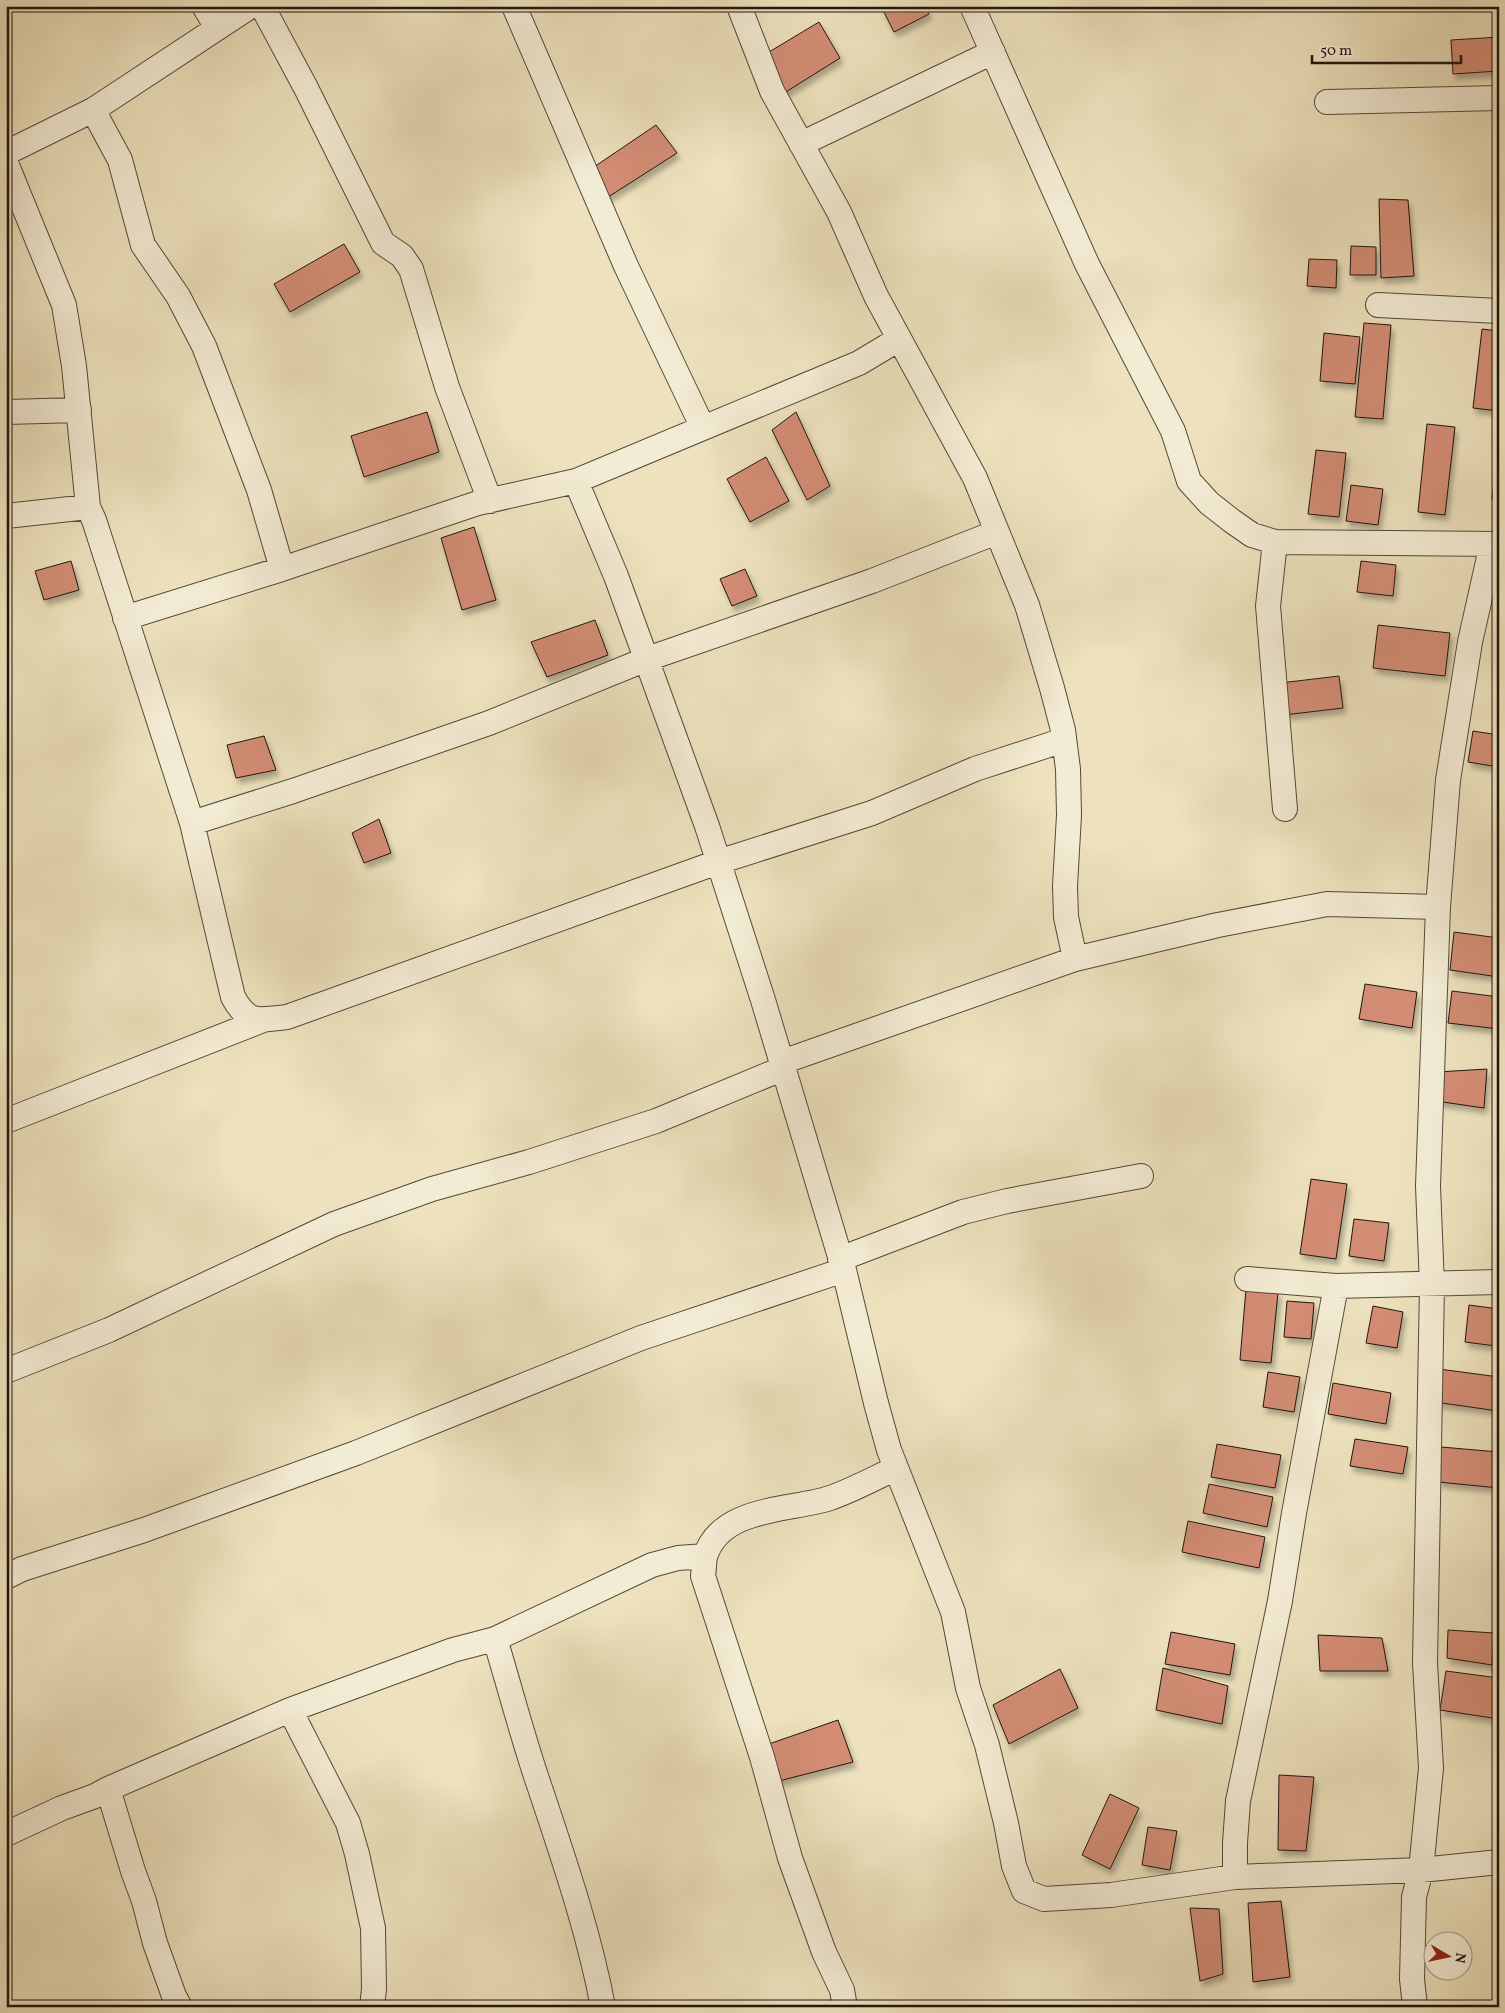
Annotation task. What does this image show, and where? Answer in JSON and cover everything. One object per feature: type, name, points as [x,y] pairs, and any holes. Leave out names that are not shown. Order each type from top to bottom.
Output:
[{"type":"street","points":[[204,6],[218,28]]},
{"type":"street","points":[[6,153],[93,110],[251,6]]},
{"type":"street","points":[[262,6],[306,88],[383,243],[402,256],[411,269],[447,387],[490,500]]},
{"type":"street","points":[[514,6],[626,266],[703,428]]},
{"type":"street","points":[[739,6],[772,91],[839,212],[876,296],[975,478],[1027,605],[1052,688],[1064,740],[1068,769],[1069,815],[1065,886],[1066,917],[1075,960]]},
{"type":"street","points":[[972,6],[1087,264],[1173,431],[1189,481],[1209,503],[1252,536],[1275,542],[1495,544],[1470,642],[1448,780],[1438,907],[1428,1186],[1432,1285],[1425,1663],[1431,1768],[1421,1870],[1414,1897],[1412,1979],[1416,2007]]},
{"type":"street","points":[[801,144],[993,52]]},
{"type":"street","points":[[1327,102],[1499,98]]},
{"type":"street","points":[[93,110],[120,160],[143,245],[178,296],[204,346],[259,490],[282,568]]},
{"type":"street","points":[[6,163],[64,305],[74,366],[88,507],[94,520],[192,823],[234,997],[240,1010],[246,1016],[263,1020]]},
{"type":"street","points":[[1378,305],[1499,311]]},
{"type":"street","points":[[125,618],[490,500],[576,481],[859,363],[900,339]]},
{"type":"street","points":[[6,412],[78,410]]},
{"type":"street","points":[[576,481],[616,576],[647,659],[718,862],[783,1065],[842,1264],[889,1450],[954,1612],[968,1688],[987,1745],[1014,1866],[1024,1891],[1044,1899],[1111,1895],[1236,1877],[1421,1870],[1499,1862]]},
{"type":"street","points":[[6,516],[88,507]]},
{"type":"street","points":[[192,823],[489,723],[647,659],[872,582],[997,532]]},
{"type":"street","points":[[1275,542],[1268,606],[1285,809]]},
{"type":"street","points":[[6,1121],[263,1020],[287,1017],[718,862],[872,813],[975,770],[1064,740]]},
{"type":"street","points":[[6,1371],[108,1330],[334,1224],[432,1190],[529,1162],[656,1121],[783,1065],[1075,960],[1218,925],[1327,904],[1438,907]]},
{"type":"street","points":[[6,1577],[22,1569],[144,1530],[356,1453],[641,1338],[842,1264],[963,1212],[1006,1201],[1141,1176]]},
{"type":"street","points":[[1247,1279],[1336,1286],[1499,1282]]},
{"type":"street","points":[[1236,1877],[1234,1843],[1238,1801],[1280,1601],[1294,1513],[1336,1286]]},
{"type":"street","points":[[845,2007],[842,1990],[824,1952],[790,1858],[762,1757],[703,1576],[705,1556],[716,1538],[733,1523],[761,1512],[830,1498],[896,1468]]},
{"type":"street","points":[[6,1834],[290,1710],[453,1650],[494,1638],[652,1565],[678,1558],[705,1556]]},
{"type":"street","points":[[494,1638],[539,1786],[575,1892],[604,2007]]},
{"type":"street","points":[[290,1710],[348,1823],[357,1854],[373,1928],[374,1989],[372,2007]]},
{"type":"street","points":[[108,1789],[133,1871],[144,1900],[155,1943],[174,1996],[180,2007]]},
{"type":"building","points":[[881,6],[925,6],[929,14],[894,32]]},
{"type":"building","points":[[819,22],[840,58],[781,95],[759,58]]},
{"type":"building","points":[[1499,37],[1499,71],[1453,74],[1451,40]]},
{"type":"building","points":[[656,125],[677,153],[605,199],[588,171]]},
{"type":"building","points":[[1379,199],[1408,200],[1414,276],[1381,278]]},
{"type":"building","points":[[344,244],[360,272],[290,312],[274,284]]},
{"type":"building","points":[[1351,246],[1376,247],[1376,275],[1350,275]]},
{"type":"building","points":[[1309,259],[1337,260],[1336,288],[1307,286]]},
{"type":"building","points":[[1364,323],[1391,325],[1383,419],[1355,417]]},
{"type":"building","points":[[1482,329],[1499,331],[1499,411],[1473,408]]},
{"type":"building","points":[[1324,333],[1360,337],[1355,384],[1320,381]]},
{"type":"building","points":[[427,412],[439,452],[364,477],[351,436]]},
{"type":"building","points":[[796,412],[830,486],[807,500],[772,430]]},
{"type":"building","points":[[1427,424],[1455,427],[1445,515],[1418,512]]},
{"type":"building","points":[[1316,450],[1346,453],[1339,517],[1308,514]]},
{"type":"building","points":[[766,457],[789,501],[750,522],[727,479]]},
{"type":"building","points":[[1496,463],[1499,464],[1499,500],[1492,499]]},
{"type":"building","points":[[1351,485],[1383,489],[1378,525],[1346,521]]},
{"type":"building","points":[[474,527],[496,600],[462,610],[441,538]]},
{"type":"building","points":[[71,561],[79,590],[44,600],[35,571]]},
{"type":"building","points":[[1361,561],[1396,565],[1393,596],[1357,592]]},
{"type":"building","points":[[745,569],[757,596],[732,606],[720,579]]},
{"type":"building","points":[[595,620],[608,655],[547,677],[531,642]]},
{"type":"building","points":[[1378,625],[1450,633],[1445,676],[1373,668]]},
{"type":"building","points":[[1339,676],[1343,708],[1284,715],[1280,683]]},
{"type":"building","points":[[1473,731],[1499,735],[1499,767],[1468,762]]},
{"type":"building","points":[[264,736],[276,770],[236,778],[227,745]]},
{"type":"building","points":[[379,819],[391,853],[364,863],[352,833]]},
{"type":"building","points":[[1454,932],[1499,938],[1499,977],[1450,970]]},
{"type":"building","points":[[1365,984],[1417,992],[1412,1028],[1359,1019]]},
{"type":"building","points":[[1452,991],[1499,997],[1499,1029],[1448,1023]]},
{"type":"building","points":[[1487,1069],[1484,1108],[1436,1101],[1437,1072]]},
{"type":"building","points":[[1311,1179],[1347,1184],[1336,1259],[1300,1254]]},
{"type":"building","points":[[1354,1219],[1389,1223],[1384,1261],[1349,1256]]},
{"type":"building","points":[[1246,1289],[1278,1292],[1271,1363],[1240,1360]]},
{"type":"building","points":[[1287,1301],[1314,1303],[1311,1339],[1284,1337]]},
{"type":"building","points":[[1469,1305],[1499,1309],[1496,1346],[1465,1342]]},
{"type":"building","points":[[1373,1306],[1403,1312],[1397,1348],[1366,1343]]},
{"type":"building","points":[[1439,1369],[1499,1377],[1498,1411],[1435,1402]]},
{"type":"building","points":[[1268,1372],[1300,1377],[1294,1412],[1263,1407]]},
{"type":"building","points":[[1333,1383],[1391,1393],[1386,1424],[1328,1414]]},
{"type":"building","points":[[1355,1439],[1408,1447],[1403,1474],[1350,1466]]},
{"type":"building","points":[[1217,1444],[1281,1455],[1275,1488],[1211,1477]]},
{"type":"building","points":[[1441,1447],[1499,1452],[1499,1488],[1438,1482]]},
{"type":"building","points":[[1209,1484],[1273,1497],[1267,1527],[1203,1513]]},
{"type":"building","points":[[1188,1521],[1265,1537],[1259,1568],[1182,1552]]},
{"type":"building","points":[[1448,1630],[1494,1633],[1492,1665],[1447,1658]]},
{"type":"building","points":[[1171,1632],[1235,1644],[1230,1675],[1165,1664]]},
{"type":"building","points":[[1318,1635],[1382,1638],[1388,1671],[1320,1671]]},
{"type":"building","points":[[1163,1668],[1228,1686],[1222,1724],[1156,1710]]},
{"type":"building","points":[[1060,1669],[1078,1708],[1009,1744],[993,1705]]},
{"type":"building","points":[[1446,1671],[1499,1678],[1499,1719],[1440,1710]]},
{"type":"building","points":[[838,1720],[853,1762],[775,1782],[766,1745]]},
{"type":"building","points":[[1279,1775],[1314,1777],[1306,1851],[1278,1850]]},
{"type":"building","points":[[1110,1794],[1139,1808],[1110,1869],[1082,1855]]},
{"type":"building","points":[[1148,1827],[1177,1831],[1170,1870],[1142,1865]]},
{"type":"building","points":[[1281,1901],[1290,1977],[1253,1982],[1248,1903]]},
{"type":"building","points":[[1190,1908],[1219,1909],[1223,1974],[1200,1981]]}]
